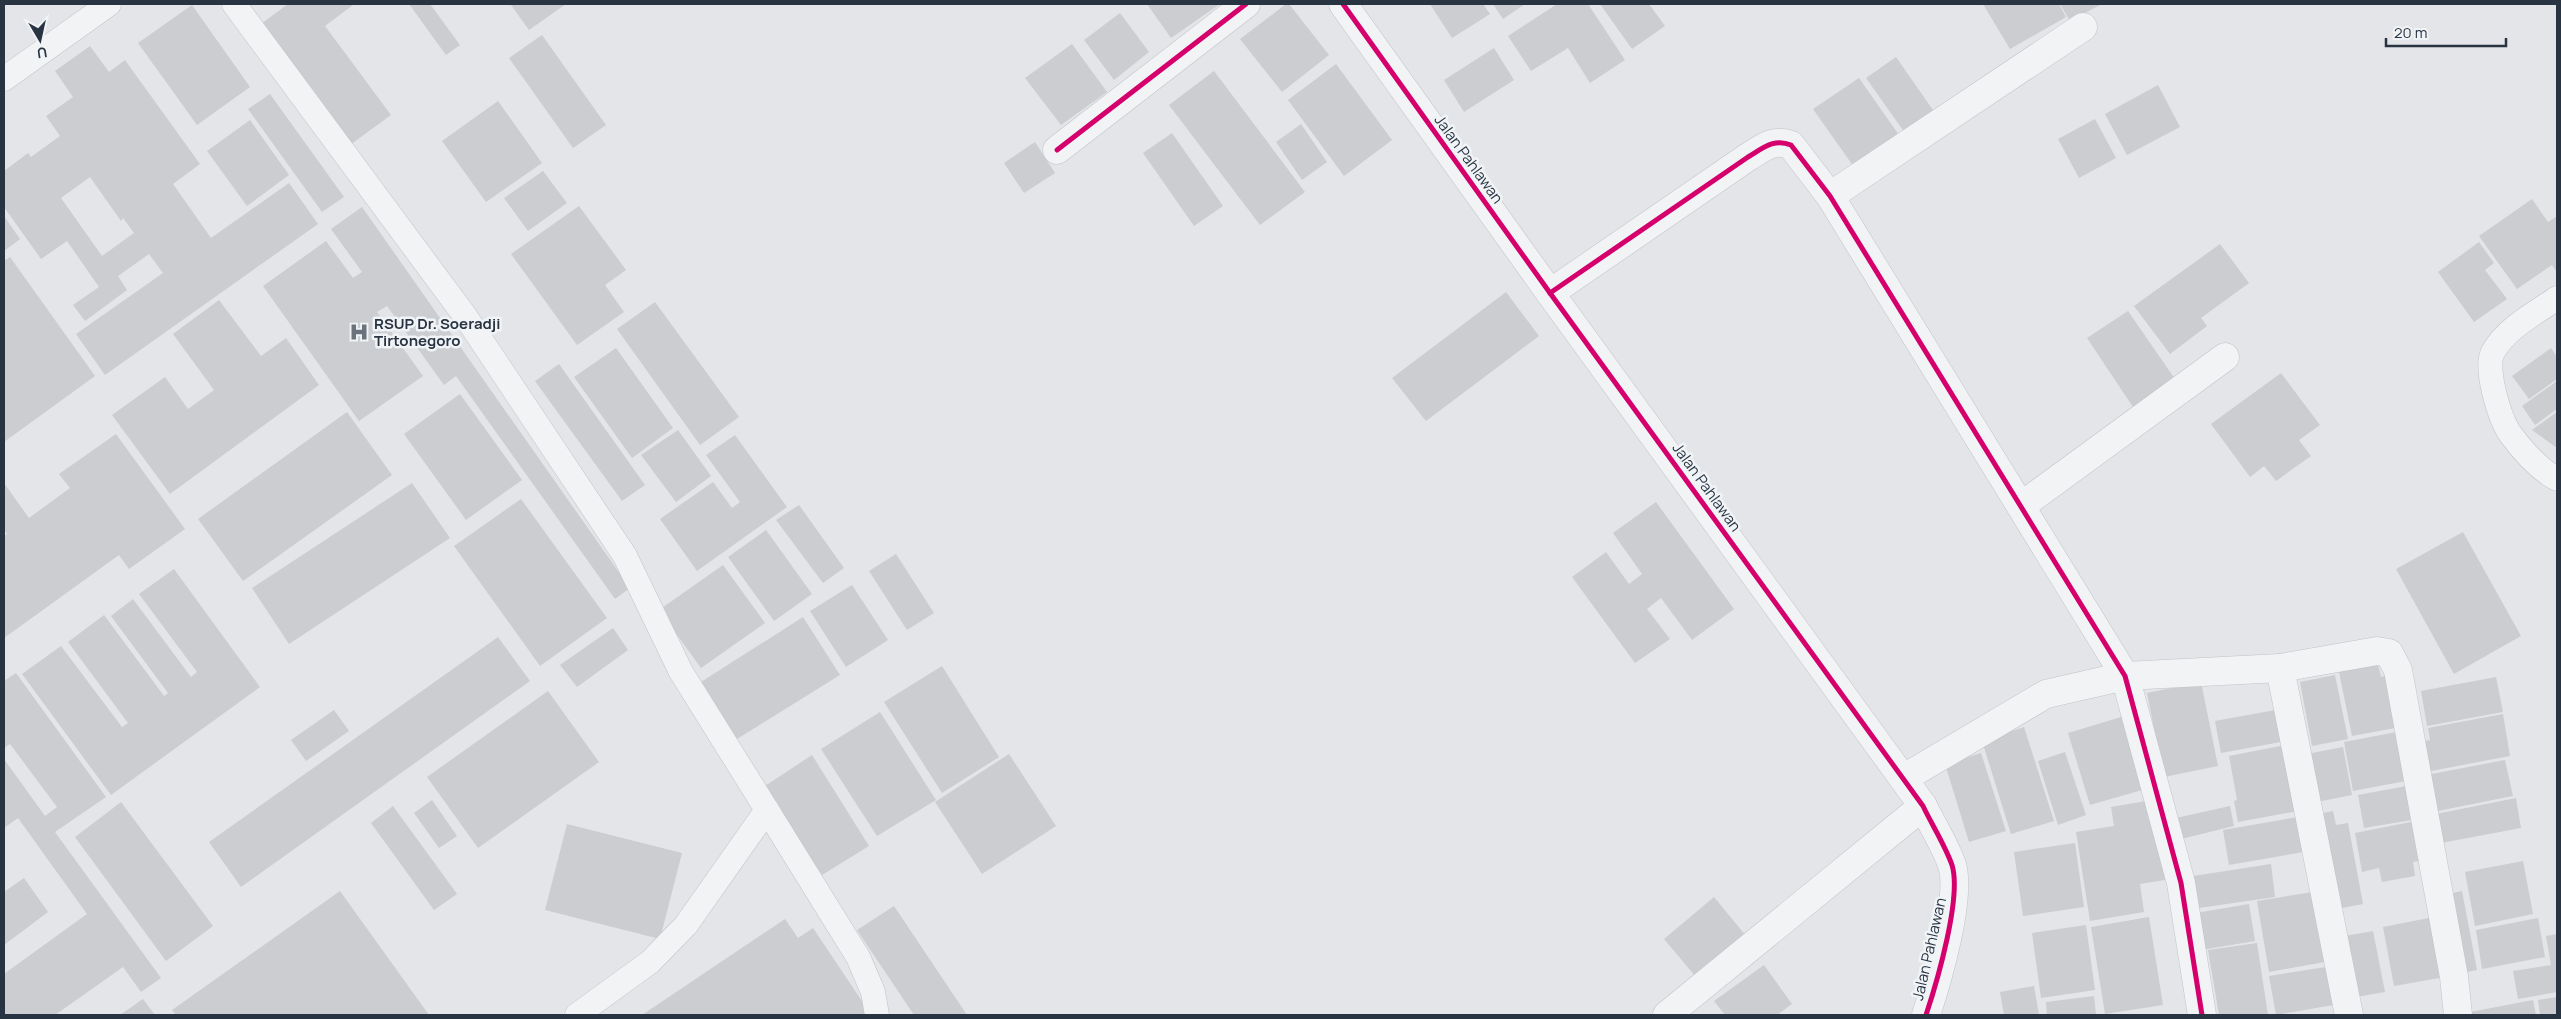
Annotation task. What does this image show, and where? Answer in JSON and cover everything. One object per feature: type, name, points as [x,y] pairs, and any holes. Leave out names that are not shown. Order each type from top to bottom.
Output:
[{"type":"street","points":[[1057,150],[1246,4]]},
{"type":"street","name":"Jalan Pahlawan","points":[[1343,4],[1550,293],[1923,806],[1952,865],[1955,892],[1953,910],[1931,1014]]},
{"type":"street","points":[[1830,196],[2083,27]]},
{"type":"street","points":[[1550,293],[1769,144],[1785,142],[1791,145],[1830,196],[2125,676],[2182,883],[2202,1015]]},
{"type":"street","points":[[2021,506],[2155,411],[2225,357]]},
{"type":"street","points":[[1904,778],[2046,694],[2125,676],[2280,668],[2377,651],[2389,653],[2393,656],[2402,690],[2454,977],[2458,1015]]},
{"type":"street","points":[[2280,668],[2349,1015]]},
{"type":"street","points":[[1667,1015],[1923,806]]},
{"type":"lane","points":[[4,79],[109,4]]},
{"type":"lane","points":[[234,4],[465,316],[625,556],[681,672],[858,957],[873,992],[878,1015]]},
{"type":"lane","points":[[2557,298],[2514,329],[2493,352],[2489,366],[2493,389],[2510,434],[2546,473],[2557,479]]},
{"type":"lane","points":[[578,1015],[650,962],[686,925],[767,810]]},
{"type":"building","points":[[288,4],[353,5],[325,26],[391,115],[350,145],[261,24]]},
{"type":"building","points":[[409,4],[430,4],[460,45],[446,55]]},
{"type":"building","points":[[566,4],[529,30],[511,5]]},
{"type":"building","points":[[1147,4],[1220,4],[1171,38]]},
{"type":"building","points":[[1286,4],[1289,4],[1329,55],[1282,92],[1240,39]]},
{"type":"building","points":[[1430,4],[1483,4],[1490,14],[1452,38]]},
{"type":"building","points":[[1493,4],[1525,4],[1503,19]]},
{"type":"building","points":[[1557,4],[1588,4],[1625,60],[1590,83],[1568,48],[1531,71],[1508,36]]},
{"type":"building","points":[[1600,4],[1649,4],[1665,26],[1632,49]]},
{"type":"building","points":[[1983,4],[2059,4],[2066,17],[2010,49]]},
{"type":"building","points":[[2060,4],[2102,4],[2070,21]]},
{"type":"building","points":[[192,5],[250,87],[197,125],[138,43]]},
{"type":"building","points":[[1120,13],[1149,52],[1114,80],[1084,40]]},
{"type":"building","points":[[542,35],[606,125],[573,148],[509,58]]},
{"type":"building","points":[[1072,44],[1107,92],[1061,125],[1025,78]]},
{"type":"building","points":[[90,46],[109,72],[125,60],[200,164],[173,184],[211,238],[289,183],[318,224],[105,375],[76,334],[163,273],[149,254],[118,276],[127,290],[85,321],[73,305],[99,287],[67,241],[41,259],[4,207],[4,171],[28,153],[31,157],[60,136],[46,116],[73,97],[55,71]],"holes":[[[90,177],[121,221],[123,218],[134,233],[102,256],[61,198]]]},
{"type":"building","points":[[1494,48],[1514,80],[1464,112],[1444,80]]},
{"type":"building","points":[[1896,57],[1935,113],[1905,133],[1866,78]]},
{"type":"building","points":[[1336,64],[1392,140],[1344,176],[1288,100]]},
{"type":"building","points":[[1214,71],[1305,192],[1260,225],[1169,105]]},
{"type":"building","points":[[1859,78],[1901,138],[1856,170],[1813,109]]},
{"type":"building","points":[[2158,85],[2180,127],[2127,155],[2105,114]]},
{"type":"building","points":[[270,94],[344,197],[322,212],[248,109]]},
{"type":"building","points":[[498,101],[542,163],[486,202],[442,141]]},
{"type":"building","points":[[2095,119],[2116,158],[2079,178],[2058,139]]},
{"type":"building","points":[[250,120],[289,175],[247,206],[207,151]]},
{"type":"building","points":[[1301,124],[1327,162],[1302,180],[1276,142]]},
{"type":"building","points":[[1172,133],[1223,206],[1194,226],[1143,153]]},
{"type":"building","points":[[1035,142],[1055,173],[1024,193],[1004,163]]},
{"type":"building","points":[[543,171],[567,203],[528,231],[504,198]]},
{"type":"building","points":[[2532,199],[2548,222],[2557,216],[2557,273],[2552,265],[2517,289],[2479,236]]},
{"type":"building","points":[[579,206],[626,270],[605,285],[624,312],[577,345],[511,254]]},
{"type":"building","points":[[362,207],[630,588],[615,599],[456,376],[444,385],[387,306],[377,312],[423,376],[359,421],[263,286],[326,241],[353,278],[362,272],[331,229]]},
{"type":"building","points":[[4,216],[20,239],[4,251]]},
{"type":"building","points":[[2479,242],[2494,263],[2485,270],[2507,299],[2474,322],[2438,272]]},
{"type":"building","points":[[2220,244],[2249,283],[2201,318],[2207,326],[2170,354],[2134,306]]},
{"type":"building","points":[[10,257],[95,376],[4,442],[4,261]]},
{"type":"building","points":[[1506,292],[1539,336],[1426,421],[1392,378]]},
{"type":"building","points":[[219,300],[261,356],[286,338],[319,385],[170,494],[112,415],[165,377],[188,409],[214,390],[173,334]]},
{"type":"building","points":[[655,302],[739,417],[700,445],[617,329]]},
{"type":"building","points":[[2128,311],[2177,382],[2135,410],[2087,338]]},
{"type":"building","points":[[616,348],[673,428],[632,458],[574,377]]},
{"type":"building","points":[[2551,348],[2557,357],[2557,379],[2529,399],[2512,376]]},
{"type":"building","points":[[559,364],[645,485],[622,501],[535,381]]},
{"type":"building","points":[[2281,373],[2320,425],[2299,440],[2311,456],[2276,481],[2264,466],[2250,477],[2211,424]]},
{"type":"building","points":[[2557,381],[2557,409],[2535,425],[2522,406]]},
{"type":"building","points":[[460,394],[522,480],[466,520],[404,434]]},
{"type":"building","points":[[347,412],[392,475],[243,581],[198,519]]},
{"type":"building","points":[[2557,412],[2557,448],[2532,430]]},
{"type":"building","points":[[678,430],[711,476],[676,502],[641,455]]},
{"type":"building","points":[[116,434],[185,529],[129,569],[119,555],[4,638],[4,536],[7,534],[4,529],[4,483],[29,518],[70,488],[59,474]]},
{"type":"building","points":[[735,435],[787,507],[697,571],[660,519],[713,482],[732,508],[740,502],[706,455]]},
{"type":"building","points":[[412,483],[450,538],[289,644],[252,588]]},
{"type":"building","points":[[521,499],[607,618],[540,666],[454,546]]},
{"type":"building","points":[[1656,502],[1734,609],[1692,640],[1661,598],[1647,609],[1670,639],[1635,663],[1572,577],[1606,552],[1629,584],[1642,574],[1613,533]]},
{"type":"building","points":[[799,505],[844,568],[823,583],[776,520]]},
{"type":"building","points":[[766,530],[812,594],[774,621],[728,557]]},
{"type":"building","points":[[2463,532],[2521,636],[2454,674],[2396,569]]},
{"type":"building","points":[[896,554],[934,613],[907,630],[869,571]]},
{"type":"building","points":[[723,565],[765,623],[701,668],[659,610]]},
{"type":"building","points":[[174,569],[260,687],[111,795],[22,674],[61,646],[122,727],[128,723],[68,642],[104,615],[164,696],[168,693],[111,616],[133,599],[191,677],[197,672],[139,594]]},
{"type":"building","points":[[852,585],[888,640],[846,667],[810,611]]},
{"type":"building","points":[[803,617],[840,675],[737,739],[701,682]]},
{"type":"building","points":[[613,628],[628,650],[577,687],[560,665]]},
{"type":"building","points":[[498,637],[530,681],[241,887],[209,842]]},
{"type":"building","points":[[2377,660],[2381,677],[2392,674],[2401,727],[2352,736],[2338,667]]},
{"type":"building","points":[[942,666],[999,757],[942,793],[884,702]]},
{"type":"building","points":[[16,673],[106,797],[55,832],[161,978],[141,992],[123,967],[55,1015],[4,1015],[4,974],[87,914],[18,818],[4,828],[4,759],[45,816],[57,807],[10,744],[4,748],[4,681]]},
{"type":"building","points":[[2335,675],[2348,739],[2312,746],[2300,682]]},
{"type":"building","points":[[2496,677],[2503,712],[2427,726],[2421,691]]},
{"type":"building","points":[[2201,682],[2218,766],[2164,777],[2147,693]]},
{"type":"building","points":[[548,691],[599,762],[478,848],[427,777]]},
{"type":"building","points":[[2281,709],[2286,741],[2221,753],[2215,721]]},
{"type":"building","points":[[334,710],[349,731],[306,761],[291,740]]},
{"type":"building","points":[[880,712],[936,800],[877,836],[821,749]]},
{"type":"building","points":[[2503,714],[2510,756],[2426,772],[2420,742],[2430,740],[2428,728]]},
{"type":"building","points":[[2128,715],[2149,788],[2090,805],[2068,733]]},
{"type":"building","points":[[2024,727],[2054,821],[2011,834],[1982,741]]},
{"type":"building","points":[[2402,731],[2411,780],[2353,791],[2344,742]]},
{"type":"building","points":[[2291,744],[2303,810],[2238,822],[2234,801],[2237,800],[2229,756]]},
{"type":"building","points":[[2343,747],[2352,795],[2317,802],[2307,754]]},
{"type":"building","points":[[2065,752],[2086,815],[2058,825],[2038,761]]},
{"type":"building","points":[[1981,753],[2006,831],[1969,842],[1945,764]]},
{"type":"building","points":[[1009,754],[1056,826],[982,874],[935,802]]},
{"type":"building","points":[[812,755],[869,846],[822,875],[765,786]]},
{"type":"building","points":[[2505,760],[2513,796],[2433,812],[2426,775]]},
{"type":"building","points":[[2412,785],[2418,819],[2364,828],[2358,795]]},
{"type":"building","points":[[2516,798],[2521,828],[2441,843],[2436,814]]},
{"type":"building","points":[[432,800],[457,836],[439,848],[414,813]]},
{"type":"building","points":[[2152,800],[2165,880],[2140,884],[2144,912],[2090,921],[2076,832],[2114,826],[2111,807]]},
{"type":"building","points":[[121,802],[213,926],[166,961],[75,837]]},
{"type":"building","points":[[393,806],[457,894],[434,910],[371,823]]},
{"type":"building","points":[[2230,806],[2234,826],[2181,839],[2176,818]]},
{"type":"building","points":[[2333,811],[2336,825],[2348,823],[2363,904],[2331,910],[2313,815]]},
{"type":"building","points":[[2303,816],[2309,851],[2229,865],[2223,830]]},
{"type":"building","points":[[2421,820],[2428,859],[2413,862],[2415,876],[2382,882],[2379,868],[2362,872],[2355,833]]},
{"type":"building","points":[[567,824],[682,853],[660,939],[545,910]]},
{"type":"building","points":[[2075,843],[2084,907],[2023,916],[2014,852]]},
{"type":"building","points":[[2523,861],[2533,914],[2475,926],[2465,872]]},
{"type":"building","points":[[2271,864],[2275,897],[2192,909],[2187,877]]},
{"type":"building","points":[[24,878],[48,912],[4,945],[4,892]]},
{"type":"building","points":[[340,891],[429,1015],[176,1015],[172,1010]]},
{"type":"building","points":[[2319,891],[2330,961],[2269,972],[2257,901]]},
{"type":"building","points":[[2462,891],[2477,970],[2458,974],[2443,895]]},
{"type":"building","points":[[1714,897],[1746,936],[1696,977],[1664,939]]},
{"type":"building","points":[[2249,904],[2255,941],[2195,951],[2190,914]]},
{"type":"building","points":[[894,906],[967,1015],[914,1015],[857,930]]},
{"type":"building","points":[[2149,917],[2163,1005],[2105,1014],[2091,927]]},
{"type":"building","points":[[2434,917],[2445,977],[2394,986],[2383,927]]},
{"type":"building","points":[[2538,918],[2545,957],[2482,969],[2476,930]]},
{"type":"building","points":[[785,919],[798,938],[813,928],[870,1013],[867,1015],[642,1015]]},
{"type":"building","points":[[2086,925],[2095,990],[2041,998],[2032,933]]},
{"type":"building","points":[[2373,931],[2385,992],[2350,998],[2339,937]]},
{"type":"building","points":[[2557,934],[2557,992],[2518,999],[2513,971],[2551,965],[2546,936]]},
{"type":"building","points":[[2257,943],[2268,1015],[2219,1015],[2208,950]]},
{"type":"building","points":[[1764,965],[1792,1004],[1777,1015],[1725,1015],[1714,1001]]},
{"type":"building","points":[[2332,966],[2339,1004],[2276,1015],[2269,976]]},
{"type":"building","points":[[2034,986],[2039,1015],[2004,1015],[2000,992]]},
{"type":"building","points":[[2094,996],[2096,1015],[2047,1015],[2046,1002]]},
{"type":"building","points":[[2557,997],[2557,1015],[2540,1015],[2538,1000]]},
{"type":"building","points":[[143,999],[155,1015],[120,1015]]},
{"type":"building","points":[[2533,1000],[2536,1015],[2470,1015],[2470,1012]]},
{"type":"cycle path","points":[[1057,150],[1246,4]]},
{"type":"cycle path","points":[[1343,4],[1550,293],[1923,806],[1952,865],[1954,879],[1954,897],[1947,940],[1926,1015]]},
{"type":"cycle path","points":[[1550,293],[1759,150],[1774,143],[1791,145],[1830,196],[2125,676],[2181,883],[2202,1015]]},
{"type":"place","name":"RSUP Dr. Soeradji Tirtonegoro","points":[[359,332]]}]
